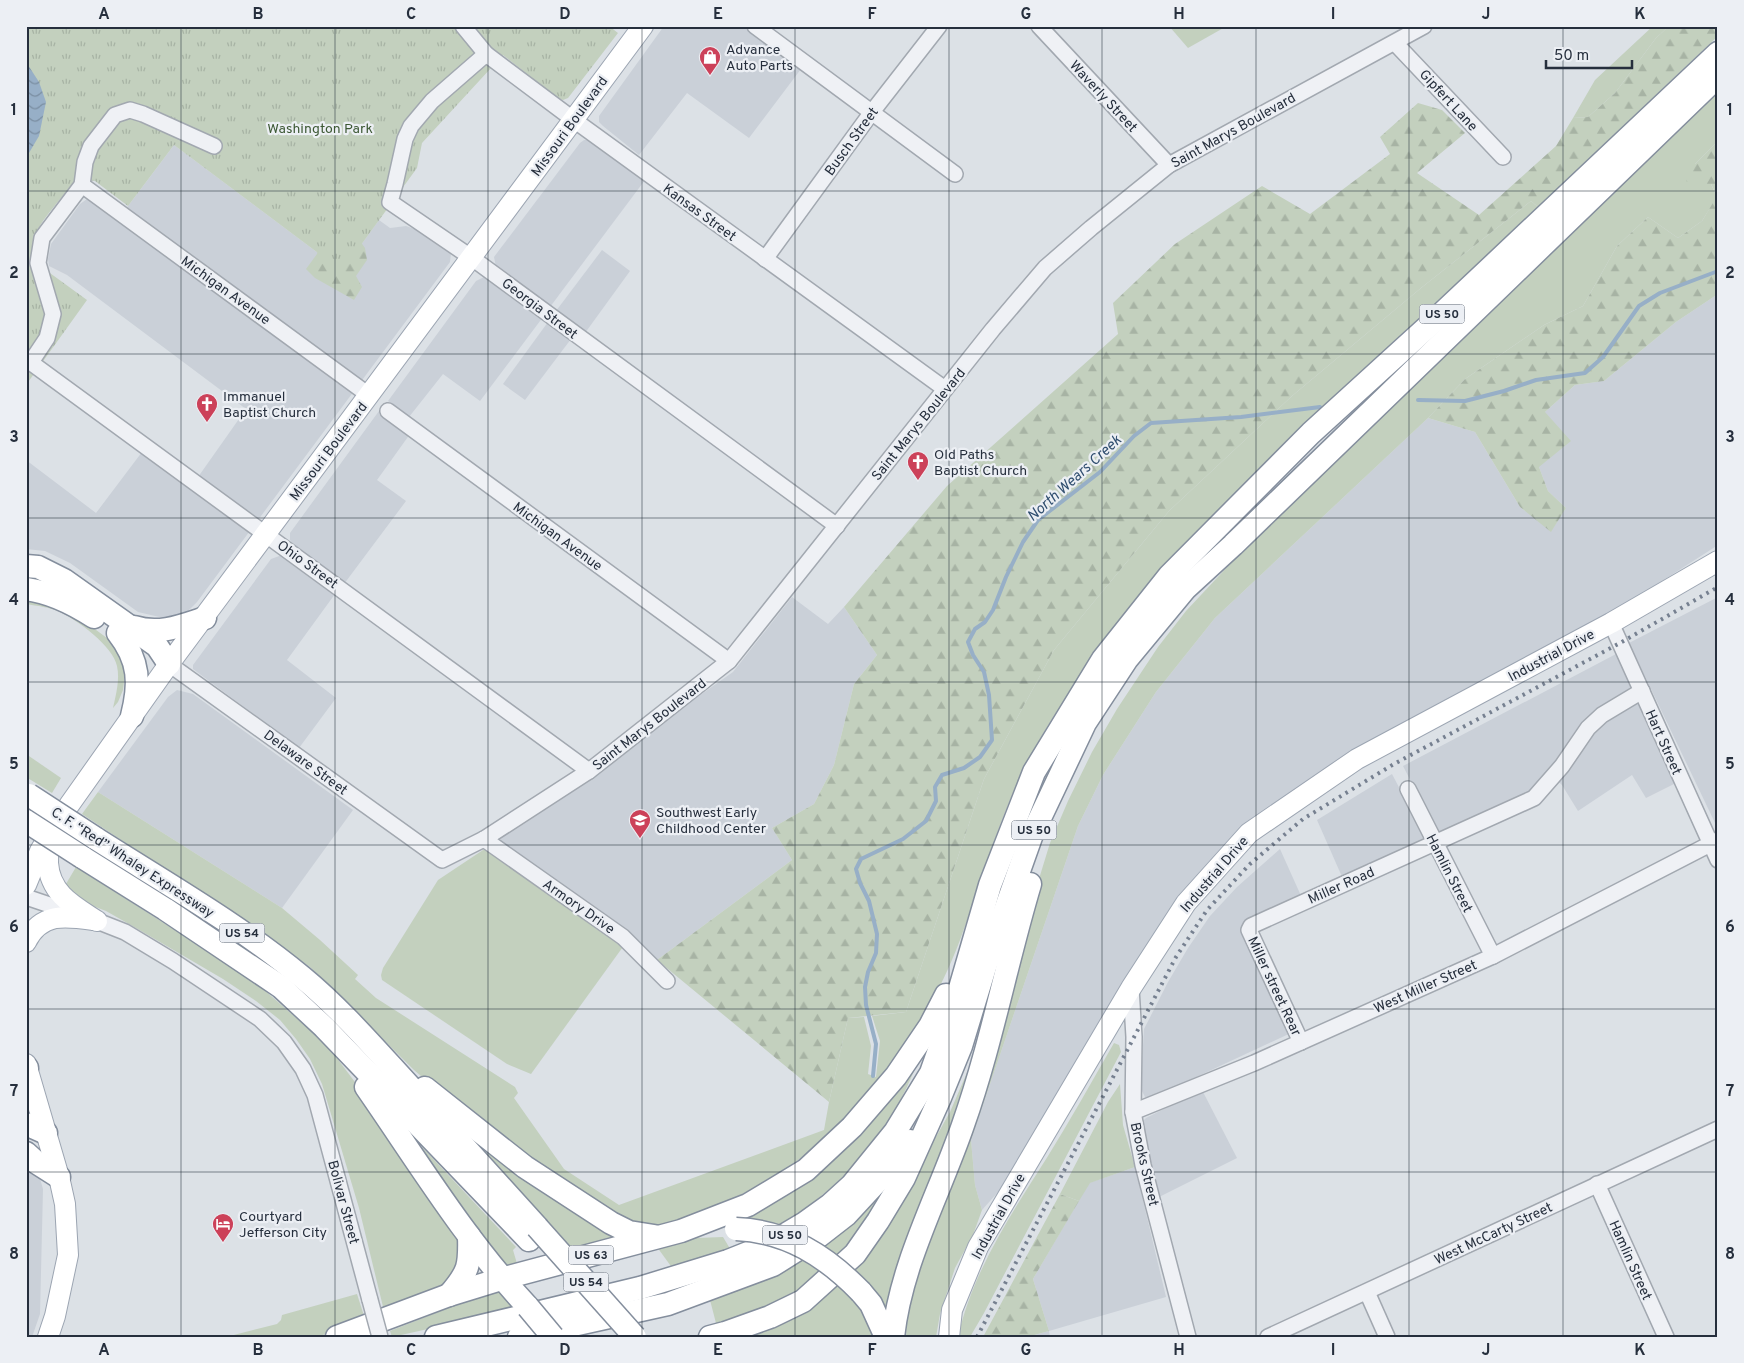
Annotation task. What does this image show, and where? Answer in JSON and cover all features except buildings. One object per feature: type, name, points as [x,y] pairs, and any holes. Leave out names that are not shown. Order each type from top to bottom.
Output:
[{"type":"highway","name":"US 50","points":[[436,1337],[640,1288],[728,1261],[768,1245],[805,1223],[830,1205],[852,1185],[895,1132],[931,1072],[956,1002],[990,885],[1034,772],[1103,659],[1169,576],[1311,433],[1441,315],[1718,53]]},
{"type":"highway","name":"US 50","points":[[519,1337],[668,1304],[773,1265],[819,1236],[846,1215],[897,1160],[939,1100],[961,1046],[988,959],[1031,837],[1085,723],[1128,660],[1185,589],[1276,504],[1718,76]]},
{"type":"highway","points":[[26,566],[38,568],[64,580],[123,629],[150,656],[169,664]]},
{"type":"highway","points":[[26,589],[36,590],[74,604],[123,629],[159,631],[177,628],[205,618]]},
{"type":"highway","points":[[123,629],[133,659],[136,676],[137,691],[132,716]]},
{"type":"highway","points":[[893,1337],[904,1281],[963,1124],[991,1033],[1022,910],[1074,745]]},
{"type":"highway","name":"C. F. “Red” Whaley Expressway","points":[[28,794],[272,953],[329,1001],[375,1048]]},
{"type":"highway","name":"C. F. “Red” Whaley Expressway","points":[[26,821],[173,914],[281,987],[324,1027]]},
{"type":"highway","points":[[680,1231],[748,1205],[806,1170],[852,1127],[896,1076],[930,1026],[976,936]]},
{"type":"highway","points":[[324,1027],[469,1236],[501,1279],[553,1337]]},
{"type":"highway","name":"US 54","points":[[324,1027],[636,1337]]},
{"type":"highway","points":[[375,1048],[525,1167],[617,1227],[630,1232],[658,1237]]},
{"type":"highway","name":"US 54","points":[[375,1048],[533,1234],[616,1337]]},
{"type":"highway","points":[[710,1337],[770,1318],[803,1301],[855,1254],[904,1178],[939,1100]]},
{"type":"highway","points":[[26,1153],[37,1163],[59,1177]]},
{"type":"highway","name":"US 63","points":[[337,1337],[449,1295],[501,1279],[680,1231],[736,1229],[756,1230],[790,1240],[828,1262],[861,1292],[871,1304],[886,1337]]},
{"type":"highway","points":[[449,1295],[460,1282],[468,1267],[469,1236]]},
{"type":"main road","name":"Missouri Boulevard","points":[[26,885],[40,851],[60,818],[169,664],[370,396],[643,26]]},
{"type":"main road","name":"Industrial Drive","points":[[949,1337],[952,1310],[978,1247],[1131,988],[1186,903],[1249,833],[1358,759],[1611,623],[1718,561]]},
{"type":"main road","points":[[26,853],[39,843],[60,818]]},
{"type":"main road","points":[[60,818],[48,849],[48,869],[51,880],[56,891],[98,921]]},
{"type":"main road","points":[[26,942],[34,930],[53,918],[72,917],[98,921]]},
{"type":"main road","points":[[27,1067],[33,1131],[59,1177],[65,1204],[68,1255],[55,1316],[48,1337]]},
{"type":"street","name":"Kansas Street","points":[[463,26],[486,54],[945,389]]},
{"type":"street","points":[[755,26],[955,174]]},
{"type":"street","name":"Busch Street","points":[[765,259],[872,112],[939,26]]},
{"type":"street","name":"Waverly Street","points":[[1038,26],[1168,165]]},
{"type":"street","name":"Saint Marys Boulevard","points":[[442,860],[484,839],[589,771],[729,661],[945,389],[1045,268],[1091,228],[1168,165],[1424,26]]},
{"type":"street","name":"Gipfert Lane","points":[[1394,42],[1502,157]]},
{"type":"street","name":"Georgia Street","points":[[486,54],[432,101],[411,126],[404,139],[396,184],[390,202],[472,258],[836,526]]},
{"type":"street","points":[[28,361],[47,338],[53,314],[38,263],[42,238],[82,185],[85,162],[91,146],[115,115],[130,110],[143,114],[214,146]]},
{"type":"street","name":"Michigan Avenue","points":[[82,185],[370,396]]},
{"type":"street","name":"Ohio Street","points":[[28,361],[589,771]]},
{"type":"street","name":"Michigan Avenue","points":[[388,411],[729,661]]},
{"type":"street","name":"Hart Street","points":[[1611,623],[1714,842],[1718,860]]},
{"type":"street","name":"Delaware Street","points":[[169,664],[442,860]]},
{"type":"street","points":[[1435,843],[1534,798],[1562,766],[1588,728],[1602,715],[1642,691]]},
{"type":"street","name":"Hamlin Street","points":[[1408,789],[1493,956]]},
{"type":"street","name":"Armory Drive","points":[[484,839],[623,936],[667,981]]},
{"type":"street","name":"West Miller Street","points":[[1133,1112],[1254,1063],[1493,956],[1714,842]]},
{"type":"street","name":"Miller Road","points":[[1249,930],[1251,926],[1435,843]]},
{"type":"street","name":"Bolivar Street","points":[[26,897],[98,921],[124,932],[173,961],[260,1019],[284,1042],[303,1069],[315,1094],[380,1337]]},
{"type":"street","name":"Miller street Rear","points":[[1249,930],[1301,1042]]},
{"type":"street","name":"Brooks Street","points":[[1131,988],[1134,1037],[1133,1112],[1143,1164],[1188,1337]]},
{"type":"street","name":"West McCarty Street","points":[[1268,1337],[1718,1129]]},
{"type":"street","name":"Hamlin Street","points":[[1597,1184],[1666,1337]]},
{"type":"street","points":[[1367,1292],[1388,1337]]},
{"type":"shaded area","points":[[664,26],[743,26],[801,69],[749,138],[687,93],[639,155],[603,126],[599,122],[599,116]]},
{"type":"shaded area","points":[[584,140],[588,140],[645,180],[550,307],[496,267],[494,257]]},
{"type":"shaded area","points":[[174,145],[342,271],[379,220],[390,228],[406,226],[420,231],[451,253],[450,262],[197,602],[188,611],[168,619],[138,612],[70,563],[45,551],[26,549],[26,460],[96,513],[142,452],[191,487],[246,409],[67,275],[49,266],[48,259],[51,244],[80,204],[87,199],[95,200],[119,218]]},
{"type":"shaded area","points":[[602,250],[630,271],[585,333],[556,311]]},
{"type":"shaded area","points":[[484,277],[491,279],[543,317],[480,401],[443,374],[409,417],[388,401],[476,281]]},
{"type":"shaded area","points":[[1718,294],[1718,545],[1600,621],[1243,832],[1007,1182],[982,1210],[975,1185],[971,1140],[1078,826],[1103,775],[1156,692],[1215,618],[1428,418],[1475,432],[1520,507],[1551,531],[1566,508],[1548,491],[1539,467],[1545,412],[1575,385],[1604,381],[1676,322]]},
{"type":"shaded area","points":[[548,322],[571,339],[525,400],[503,384]]},
{"type":"shaded area","points":[[379,411],[410,434],[377,480],[406,501],[344,584],[294,546],[290,540],[290,533]]},
{"type":"shaded area","points":[[282,555],[335,594],[287,660],[336,698],[299,748],[193,669],[193,665],[271,559]]},
{"type":"shaded area","name":"Southwest Early Childhood Center","points":[[792,597],[828,624],[844,607],[877,655],[854,684],[834,765],[814,804],[772,828],[792,860],[657,960],[500,841],[502,837],[600,773],[669,717],[733,672]]},
{"type":"shaded area","points":[[1718,597],[1718,826],[1629,643]]},
{"type":"shaded area","points":[[1616,654],[1676,783],[1646,798],[1632,775],[1578,811],[1562,785],[1550,774],[1530,793],[1439,836],[1403,766]]},
{"type":"shaded area","points":[[177,690],[193,694],[353,810],[282,908],[98,792],[168,697]]},
{"type":"shaded area","points":[[1392,774],[1426,839],[1343,879],[1317,820]]},
{"type":"shaded area","points":[[1280,849],[1302,898],[1250,921],[1293,1032],[1149,1099],[1145,1097],[1141,1089],[1144,1029],[1168,982],[1210,916],[1237,887]]},
{"type":"shaded area","points":[[1202,1090],[1237,1158],[1159,1197],[1142,1126],[1143,1121]]},
{"type":"shaded area","points":[[26,1163],[39,1175],[43,1189],[40,1314],[32,1337],[26,1337]]},
{"type":"shaded area","points":[[1135,1167],[1166,1297],[1049,1331],[1033,1279],[1089,1183]]},
{"type":"shaded area","points":[[1049,1331],[1050,1337],[1027,1337]]},
{"type":"green space","name":"Washington Park","points":[[26,26],[609,26],[618,33],[568,98],[563,100],[503,55],[422,143],[417,168],[342,271],[174,145],[128,206],[95,181],[76,178],[41,224],[33,242],[32,260],[87,300],[26,385]]},
{"type":"green space","points":[[1169,26],[1227,26],[1188,48]]},
{"type":"green space","points":[[1653,26],[1669,26],[1656,38],[1615,93],[1588,117],[1573,118],[1595,80]]},
{"type":"green space","points":[[1669,26],[1718,26],[1718,36],[1538,207],[1531,201],[1421,288],[1292,396],[1169,511],[1054,650],[984,779],[906,1012],[848,1018],[829,1102],[657,960],[792,860],[772,828],[814,804],[834,765],[854,684],[877,655],[844,607],[947,486],[1118,334],[1113,303],[1175,244],[1262,186],[1310,214],[1390,154],[1380,137],[1418,103],[1442,110],[1465,133],[1417,173],[1479,215],[1556,146],[1573,118],[1588,117],[1615,93],[1656,38]]},
{"type":"green space","points":[[1718,92],[1718,141],[1695,164],[1711,184],[1717,197],[1702,221],[1678,238],[1648,217],[1617,246],[1583,306],[1544,325],[1465,379],[1428,418],[1215,618],[1156,692],[1103,775],[1078,826],[971,1140],[975,1185],[982,1210],[973,1235],[955,1268],[940,1314],[936,1337],[906,1337],[907,1309],[1050,843],[1092,752],[1117,709],[1158,647],[1186,611],[1260,532]]},
{"type":"green space","points":[[1718,141],[1718,294],[1676,322],[1604,381],[1575,385],[1545,412],[1571,441],[1539,467],[1548,491],[1566,508],[1551,532],[1520,507],[1475,432],[1428,418],[1465,379],[1544,325],[1583,306],[1617,246],[1648,217],[1678,238],[1702,221],[1717,196],[1711,184],[1698,188],[1686,181],[1695,164]]},
{"type":"green space","points":[[1531,201],[1538,207],[1401,338],[1086,667],[1042,736],[1019,779],[995,839],[960,940],[942,981],[921,1022],[895,1060],[866,1097],[834,1130],[799,1159],[761,1184],[693,1216],[662,1227],[644,1229],[632,1225],[590,1200],[436,1089],[414,1070],[310,967],[82,814],[98,792],[282,908],[358,975],[355,979],[376,998],[515,1087],[518,1093],[514,1098],[564,1169],[619,1205],[824,1130],[848,1018],[864,1017],[871,1046],[868,1074],[876,1077],[880,1041],[872,1016],[906,1012],[984,779],[1054,650],[1169,511],[1292,396],[1421,288]]},
{"type":"green space","points":[[358,238],[365,248],[367,260],[356,276],[362,287],[354,300],[315,278],[306,269],[317,254],[319,243]]},
{"type":"green space","points":[[26,596],[65,607],[111,641],[126,666],[123,690],[113,708],[118,671],[109,650],[84,627],[60,612],[26,604]]},
{"type":"green space","points":[[26,754],[61,778],[52,793],[26,777]]},
{"type":"green space","points":[[483,850],[489,850],[625,944],[531,1074],[507,1064],[382,980],[383,968],[438,880]]},
{"type":"green space","points":[[76,867],[253,980],[327,1045],[370,1102],[465,1241],[453,1285],[385,1315],[359,1208],[322,1084],[310,1059],[280,1020],[256,1001],[223,979],[136,928],[106,911],[85,903],[63,889]]},
{"type":"green space","points":[[981,1040],[889,1317],[853,1270],[900,1201],[950,1112]]},
{"type":"green space","points":[[1114,1043],[1119,1045],[1121,1052],[984,1313],[970,1337],[958,1337],[973,1288],[995,1243]]},
{"type":"green space","points":[[922,1053],[890,1119],[863,1155],[832,1187],[777,1228],[728,1219],[763,1203]]},
{"type":"green space","points":[[1120,1084],[1123,1125],[1135,1167],[1090,1183],[1079,1201],[1060,1194],[1108,1102]]},
{"type":"green space","points":[[459,1125],[620,1236],[573,1250]]},
{"type":"green space","points":[[422,1147],[516,1247],[513,1250],[518,1267],[505,1270],[419,1150]]},
{"type":"green space","points":[[886,1189],[858,1242],[785,1304],[717,1327],[710,1300],[855,1220]]},
{"type":"green space","points":[[1060,1194],[1079,1201],[1033,1279],[1049,1331],[1027,1337],[983,1337]]},
{"type":"green space","points":[[723,1237],[732,1252],[673,1269],[657,1247],[696,1238]]},
{"type":"green space","points":[[840,1281],[856,1296],[879,1337],[745,1337]]},
{"type":"green space","points":[[499,1288],[518,1309],[392,1337],[390,1331]]},
{"type":"green space","points":[[357,1294],[366,1322],[316,1337],[226,1337],[277,1324],[281,1320],[282,1315]]},
{"type":"water","points":[[26,62],[39,82],[46,102],[39,136],[26,158]]},
{"type":"waterway","name":"North Wears Creek","points":[[1418,400],[1465,401],[1536,380],[1585,373],[1603,357],[1639,306],[1660,293],[1718,271]]},
{"type":"waterway","name":"North Wears Creek","points":[[873,1076],[876,1044],[866,1005],[865,987],[868,972],[876,953],[877,934],[869,901],[860,883],[856,869],[861,859],[903,839],[926,821],[936,801],[935,787],[942,775],[964,768],[980,757],[992,740],[989,695],[984,672],[973,655],[968,642],[975,629],[985,622],[993,610],[1023,542],[1038,520],[1100,472],[1134,436],[1151,423],[1241,417],[1320,407]]},
{"type":"railway","points":[[977,1337],[1176,957],[1207,910],[1250,864],[1303,819],[1394,764],[1620,643],[1718,587]]},
{"type":"place","name":"Advance Auto Parts","points":[[710,76]]},
{"type":"place","name":"Immanuel Baptist Church","points":[[207,423]]},
{"type":"place","name":"Old Paths Baptist Church","points":[[918,481]]},
{"type":"place","name":"Southwest Early Childhood Center","points":[[640,839]]},
{"type":"place","name":"Courtyard Jefferson City","points":[[223,1243]]}]
